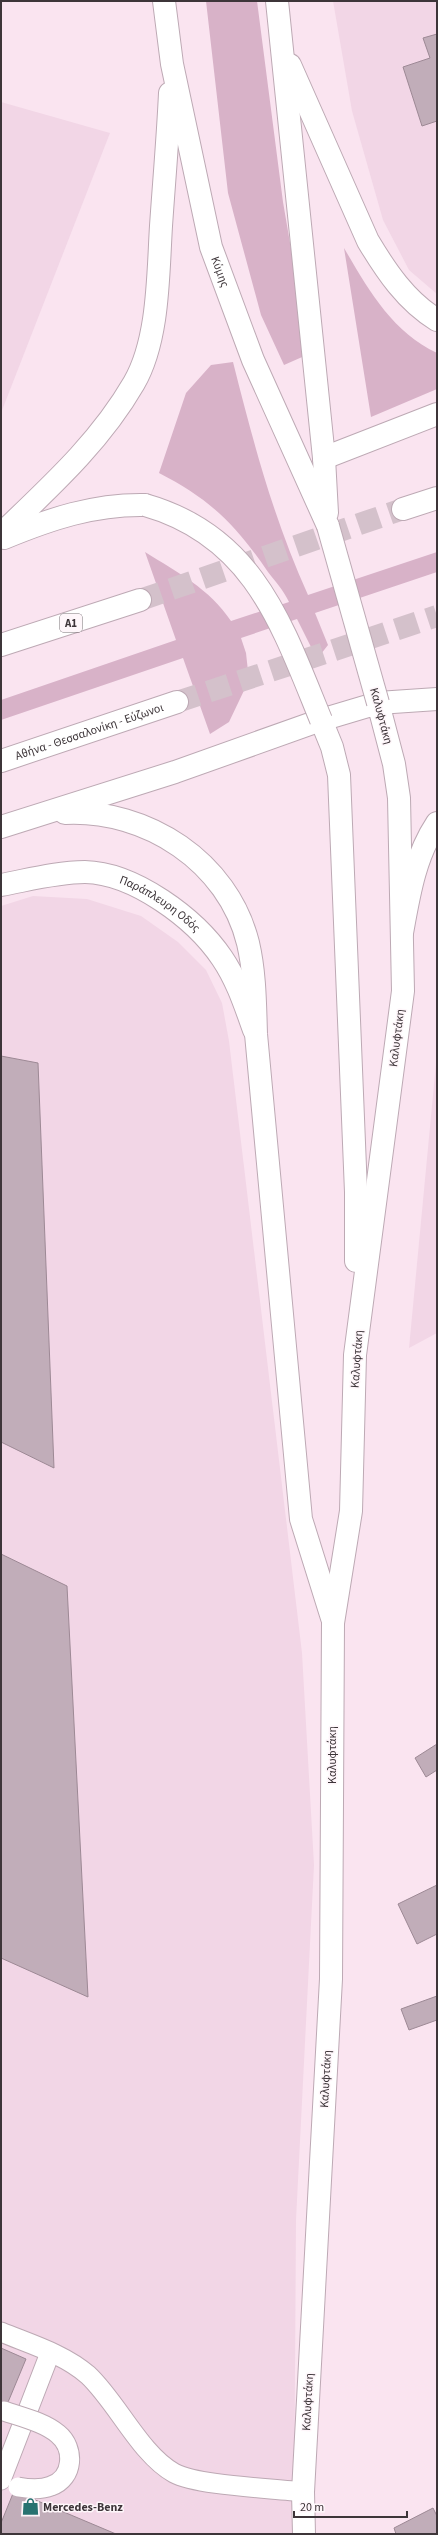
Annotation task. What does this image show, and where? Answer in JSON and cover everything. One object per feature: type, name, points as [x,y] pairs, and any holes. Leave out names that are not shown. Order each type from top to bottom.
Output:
[{"type":"main road","name":"Κύμης","points":[[164,1],[172,64],[211,247],[253,360],[328,526]]},
{"type":"main road","points":[[277,1],[283,47],[324,458],[437,414]]},
{"type":"main road","points":[[283,47],[368,241],[384,267],[401,289],[424,312],[437,320]]},
{"type":"main road","points":[[1,534],[75,462],[102,432],[135,382],[148,348],[156,297],[172,64]]},
{"type":"main road","name":"Καλυφτάκη","points":[[304,2534],[303,2492],[331,1979],[333,1623],[351,1511],[355,1355],[403,991],[399,798],[394,764],[328,526],[324,458]]},
{"type":"main road","points":[[403,509],[437,498]]},
{"type":"main road","points":[[1,539],[41,523],[81,510],[116,504],[145,505],[171,512],[197,526],[237,558],[252,576],[266,598],[295,656],[332,747],[340,782],[356,1192],[355,1355]]},
{"type":"main road","name":"Α1","points":[[1,646],[140,600]]},
{"type":"main road","points":[[1,827],[194,766],[321,720],[378,703],[437,699]]},
{"type":"main road","name":"Αθήνα - Θεσσαλονίκη - Εύζωνοι","points":[[1,761],[177,702]]},
{"type":"main road","points":[[22,821],[54,814],[83,812],[117,817],[152,829],[194,856],[219,882],[239,917],[248,942],[254,979],[256,1034]]},
{"type":"main road","points":[[402,933],[412,878],[421,854],[437,823]]},
{"type":"main road","name":"Παράπλευρη Οδός","points":[[1,885],[47,876],[85,872],[118,878],[148,892],[168,905],[205,936],[223,958],[237,983],[256,1034]]},
{"type":"main road","name":"Καλυφτάκη","points":[[256,1034],[301,1519],[333,1623]]},
{"type":"lane","points":[[1,2332],[76,2366],[88,2376],[162,2465],[175,2473],[193,2479],[303,2492]]},
{"type":"lane","points":[[3,2410],[58,2433],[69,2450],[70,2462],[62,2480],[53,2486],[41,2489],[7,2483],[50,2353]]},
{"type":"shaded area","points":[[206,1],[257,1],[283,202],[309,354],[284,365],[261,315],[228,193]]},
{"type":"shaded area","points":[[333,1],[437,1],[437,294],[409,270],[383,220],[352,111]]},
{"type":"shaded area","points":[[1,102],[110,133],[1,413]]},
{"type":"shaded area","points":[[344,248],[372,294],[394,321],[407,334],[437,353],[437,389],[371,417]]},
{"type":"shaded area","points":[[233,362],[274,509],[308,595],[437,552],[437,572],[315,613],[328,645],[317,659],[297,619],[241,638],[246,653],[249,680],[229,722],[210,734],[183,658],[1,720],[1,700],[176,640],[145,552],[181,574],[203,590],[223,610],[231,621],[289,602],[282,590],[245,540],[221,515],[193,493],[159,473],[186,393],[211,365]]},
{"type":"shaded area","points":[[33,896],[87,899],[141,916],[178,942],[206,970],[222,1003],[229,1041],[302,1653],[314,1865],[296,2220],[294,2534],[1,2534],[1,906]]},
{"type":"shaded area","points":[[437,1053],[437,1333],[409,1348]]},
{"type":"building","points":[[437,34],[437,121],[422,126],[403,67],[430,58],[423,38]]},
{"type":"building","points":[[1,1056],[38,1063],[54,1468],[1,1442]]},
{"type":"building","points":[[1,1554],[67,1586],[88,1997],[1,1958]]},
{"type":"building","points":[[437,1744],[437,1770],[426,1777],[415,1758]]},
{"type":"building","points":[[437,1885],[437,1934],[417,1944],[398,1904]]},
{"type":"building","points":[[437,1996],[437,2020],[409,2030],[401,2009]]},
{"type":"building","points":[[1,2348],[26,2359],[1,2419]]},
{"type":"building","name":"Mercedes-Benz","points":[[14,2491],[116,2534],[1,2534],[1,2523]]},
{"type":"building","points":[[433,2508],[437,2516],[437,2534],[396,2534],[394,2528]]},
{"type":"tunnel","points":[[140,600],[403,509]]},
{"type":"tunnel","points":[[177,702],[437,616]]},
{"type":"place","name":"Mercedes-Benz","points":[[30,2507]]}]
